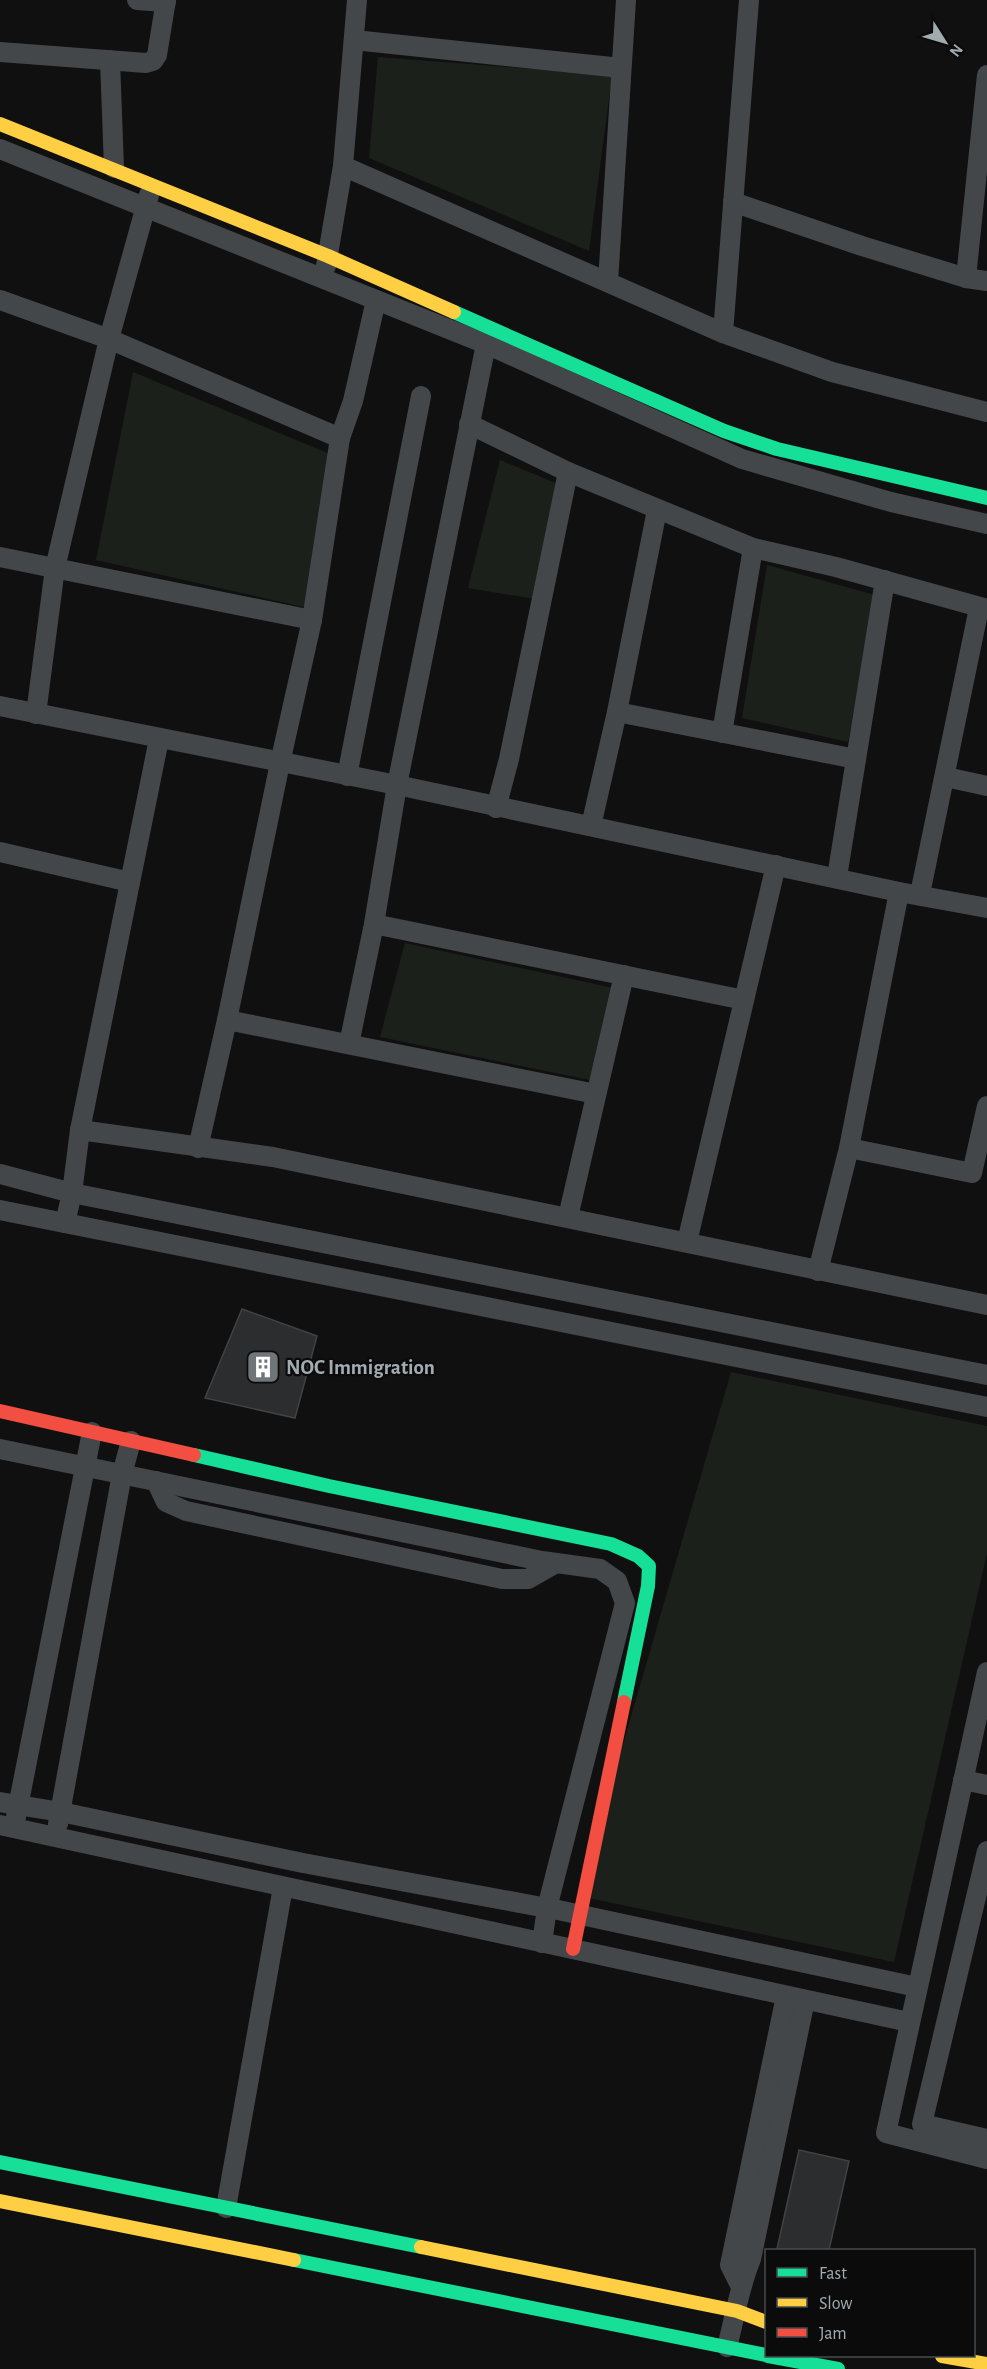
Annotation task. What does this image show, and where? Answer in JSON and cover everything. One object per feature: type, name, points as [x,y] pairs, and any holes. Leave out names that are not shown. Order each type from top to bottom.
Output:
[{"type":"street","points":[[0,52],[146,63],[153,61],[157,55],[166,1],[137,0]]},
{"type":"street","points":[[324,278],[343,166],[357,0]]},
{"type":"street","points":[[608,282],[626,0]]},
{"type":"street","points":[[723,333],[749,0]]},
{"type":"street","points":[[354,40],[621,68]]},
{"type":"street","points":[[110,60],[114,168]]},
{"type":"street","points":[[966,278],[987,75]]},
{"type":"street","points":[[0,124],[328,256],[724,431],[777,449],[987,498]]},
{"type":"street","points":[[0,149],[486,344],[742,459],[891,502],[987,524]]},
{"type":"street","points":[[343,166],[723,333],[843,375],[987,412]]},
{"type":"street","points":[[36,714],[55,568],[109,339],[144,207],[153,184]]},
{"type":"street","points":[[733,202],[862,246],[966,278],[987,281]]},
{"type":"street","points":[[0,300],[109,339],[340,438]]},
{"type":"street","points":[[198,1148],[312,620],[340,438],[353,401],[376,300]]},
{"type":"street","points":[[349,1044],[374,924],[397,785],[486,344]]},
{"type":"street","points":[[347,776],[421,396]]},
{"type":"street","points":[[469,424],[568,472],[753,548],[885,580],[983,609],[920,894]]},
{"type":"street","points":[[496,808],[509,759],[568,472]]},
{"type":"street","points":[[591,826],[617,712],[657,510]]},
{"type":"street","points":[[722,733],[753,548]]},
{"type":"street","points":[[0,557],[312,620]]},
{"type":"street","points":[[837,877],[885,580]]},
{"type":"street","points":[[0,706],[397,785],[496,808],[837,877],[899,892],[987,908]]},
{"type":"street","points":[[617,712],[856,759]]},
{"type":"street","points":[[64,1223],[72,1192],[80,1130],[159,739]]},
{"type":"street","points":[[946,777],[987,786]]},
{"type":"street","points":[[0,852],[130,882]]},
{"type":"street","points":[[687,1242],[776,866]]},
{"type":"street","points":[[818,1271],[849,1148],[899,892]]},
{"type":"street","points":[[374,924],[744,1000]]},
{"type":"street","points":[[568,1217],[624,975]]},
{"type":"street","points":[[227,1020],[596,1094]]},
{"type":"street","points":[[849,1148],[979,1175],[987,1106]]},
{"type":"street","points":[[80,1130],[273,1157],[987,1305]]},
{"type":"street","points":[[0,1174],[72,1192],[987,1375]]},
{"type":"street","points":[[0,1210],[987,1407]]},
{"type":"street","points":[[0,1411],[329,1486],[610,1544],[638,1556],[649,1567],[648,1586],[573,1949]]},
{"type":"street","points":[[92,1432],[9,1803],[7,1827],[909,2022]]},
{"type":"street","points":[[54,1837],[61,1812],[122,1474],[131,1441]]},
{"type":"street","points":[[0,1449],[556,1563],[600,1569],[617,1581],[625,1603],[547,1908],[542,1943]]},
{"type":"street","points":[[617,1581],[649,1567]]},
{"type":"street","points":[[886,2133],[963,1780],[978,1756],[987,1672]]},
{"type":"street","points":[[963,1780],[987,1785]]},
{"type":"street","points":[[9,1803],[303,1863],[547,1908],[917,1988]]},
{"type":"street","points":[[922,2124],[987,1851]]},
{"type":"street","points":[[226,2208],[284,1887]]},
{"type":"street","points":[[727,2347],[737,2311],[740,2285],[751,2259],[795,1998]]},
{"type":"street","points":[[886,2133],[922,2124],[987,2139]]},
{"type":"street","points":[[886,2133],[987,2159]]},
{"type":"street","points":[[0,2162],[737,2311],[765,2322]]},
{"type":"street","points":[[0,2200],[727,2347],[763,2358],[838,2369]]},
{"type":"street","points":[[763,2358],[765,2341]]},
{"type":"street","points":[[952,2357],[987,2364]]},
{"type":"shaded area","points":[[378,57],[612,75],[589,251],[369,158]]},
{"type":"shaded area","points":[[133,372],[337,457],[308,608],[96,560]]},
{"type":"shaded area","points":[[500,460],[563,486],[535,599],[468,588]]},
{"type":"shaded area","points":[[767,565],[875,595],[848,742],[742,718]]},
{"type":"shaded area","points":[[405,943],[618,989],[594,1081],[380,1037]]},
{"type":"shaded area","points":[[731,1372],[987,1426],[987,1553],[894,1962],[579,1896]]},
{"type":"building","name":"NOC Immigration","points":[[242,1309],[317,1336],[295,1418],[205,1398]]},
{"type":"building","points":[[799,2150],[849,2161],[829,2249],[777,2249]]},
{"type":"traffic: fast","points":[[454,312],[724,431],[777,449],[987,498]]},
{"type":"traffic: fast","points":[[194,1455],[329,1486],[611,1544],[638,1556],[649,1566],[648,1586],[624,1702]]},
{"type":"traffic: fast","points":[[0,2162],[421,2247]]},
{"type":"traffic: fast","points":[[294,2260],[765,2355]]},
{"type":"traffic: fast","points":[[773,2357],[838,2369]]},
{"type":"traffic: slow","points":[[0,124],[328,256],[454,312]]},
{"type":"traffic: slow","points":[[0,2201],[294,2260]]},
{"type":"traffic: slow","points":[[421,2247],[737,2311],[765,2322]]},
{"type":"traffic: slow","points":[[948,2357],[987,2364]]},
{"type":"traffic: jam","points":[[0,1411],[194,1455]]},
{"type":"traffic: jam","points":[[573,1949],[624,1702]]},
{"type":"place","name":"NOC Immigration","points":[[263,1367]]}]
